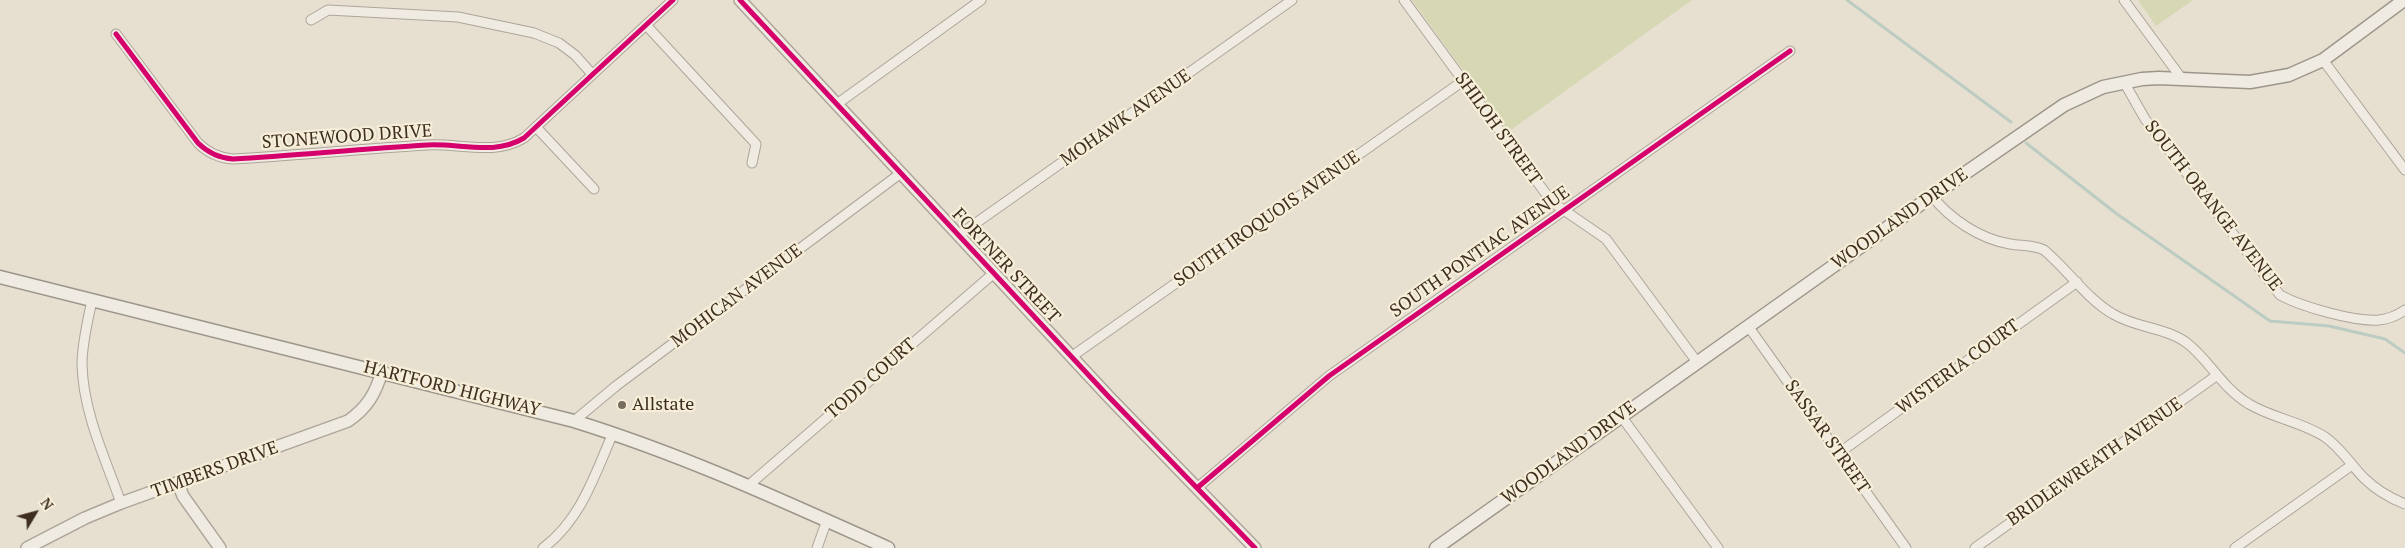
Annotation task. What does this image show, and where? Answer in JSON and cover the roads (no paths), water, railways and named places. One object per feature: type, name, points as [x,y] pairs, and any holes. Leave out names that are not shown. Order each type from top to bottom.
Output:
[{"type":"main road","name":"WOODLAND DRIVE","points":[[1436,548],[1932,196],[2064,105],[2090,92],[2124,82],[2159,78],[2228,82],[2273,79],[2305,70],[2323,60],[2404,0]]},
{"type":"main road","name":"HARTFORD HIGHWAY","points":[[0,277],[382,371],[574,421],[613,433],[749,485],[888,548]]},
{"type":"street","name":"STONEWOOD DRIVE","points":[[116,34],[198,143],[220,157],[233,159],[436,144],[494,148],[517,142],[536,128],[673,0]]},
{"type":"street","name":"FORTNER STREET","points":[[740,0],[1071,357],[1255,548]]},
{"type":"street","points":[[837,104],[981,0]]},
{"type":"street","name":"MOHAWK AVENUE","points":[[959,235],[1292,0]]},
{"type":"street","name":"SHILOH STREET","points":[[1404,0],[1552,202],[1606,239],[1698,362]]},
{"type":"street","points":[[2124,0],[2182,79]]},
{"type":"street","points":[[311,20],[328,10],[458,17],[546,37],[574,54],[592,74]]},
{"type":"street","points":[[646,25],[756,144],[752,163]]},
{"type":"street","name":"SOUTH PONTIAC AVENUE","points":[[1197,488],[1330,376],[1563,210],[1790,52]]},
{"type":"street","points":[[2323,60],[2405,170]]},
{"type":"street","name":"SOUTH IROQUOIS AVENUE","points":[[1071,357],[1462,81]]},
{"type":"street","name":"SOUTH ORANGE AVENUE","points":[[2124,82],[2145,119],[2280,295],[2301,306],[2367,320],[2381,320],[2405,310]]},
{"type":"street","points":[[536,128],[594,189]]},
{"type":"street","name":"MOHICAN AVENUE","points":[[574,421],[616,386],[901,173]]},
{"type":"street","points":[[1932,196],[1942,209],[1969,228],[2000,242],[2044,250],[2114,315],[2175,335],[2189,345],[2216,376],[2239,398],[2250,405],[2322,435],[2376,488],[2392,499],[2405,504]]},
{"type":"street","name":"TODD COURT","points":[[749,485],[994,273]]},
{"type":"street","name":"WISTERIA COURT","points":[[1839,453],[2077,282]]},
{"type":"street","points":[[92,300],[82,362],[84,386],[92,421],[121,503]]},
{"type":"street","name":"SASSAR STREET","points":[[1748,326],[1906,548]]},
{"type":"street","name":"TIMBERS DRIVE","points":[[27,548],[85,518],[121,503],[348,421],[367,406],[373,396],[382,371]]},
{"type":"street","name":"BRIDLEWREATH AVENUE","points":[[1975,548],[2216,376]]},
{"type":"street","points":[[1622,416],[1718,548]]},
{"type":"street","points":[[543,548],[563,532],[580,507],[613,433]]},
{"type":"street","points":[[2235,548],[2352,465]]},
{"type":"street","points":[[178,483],[183,496],[220,548]]},
{"type":"street","points":[[817,548],[827,520]]},
{"type":"waterway","points":[[1847,0],[2011,122]]},
{"type":"waterway","points":[[2026,143],[2117,214],[2270,321],[2329,326],[2385,339],[2405,353]]},
{"type":"place","name":"Allstate","points":[[622,405]]}]
